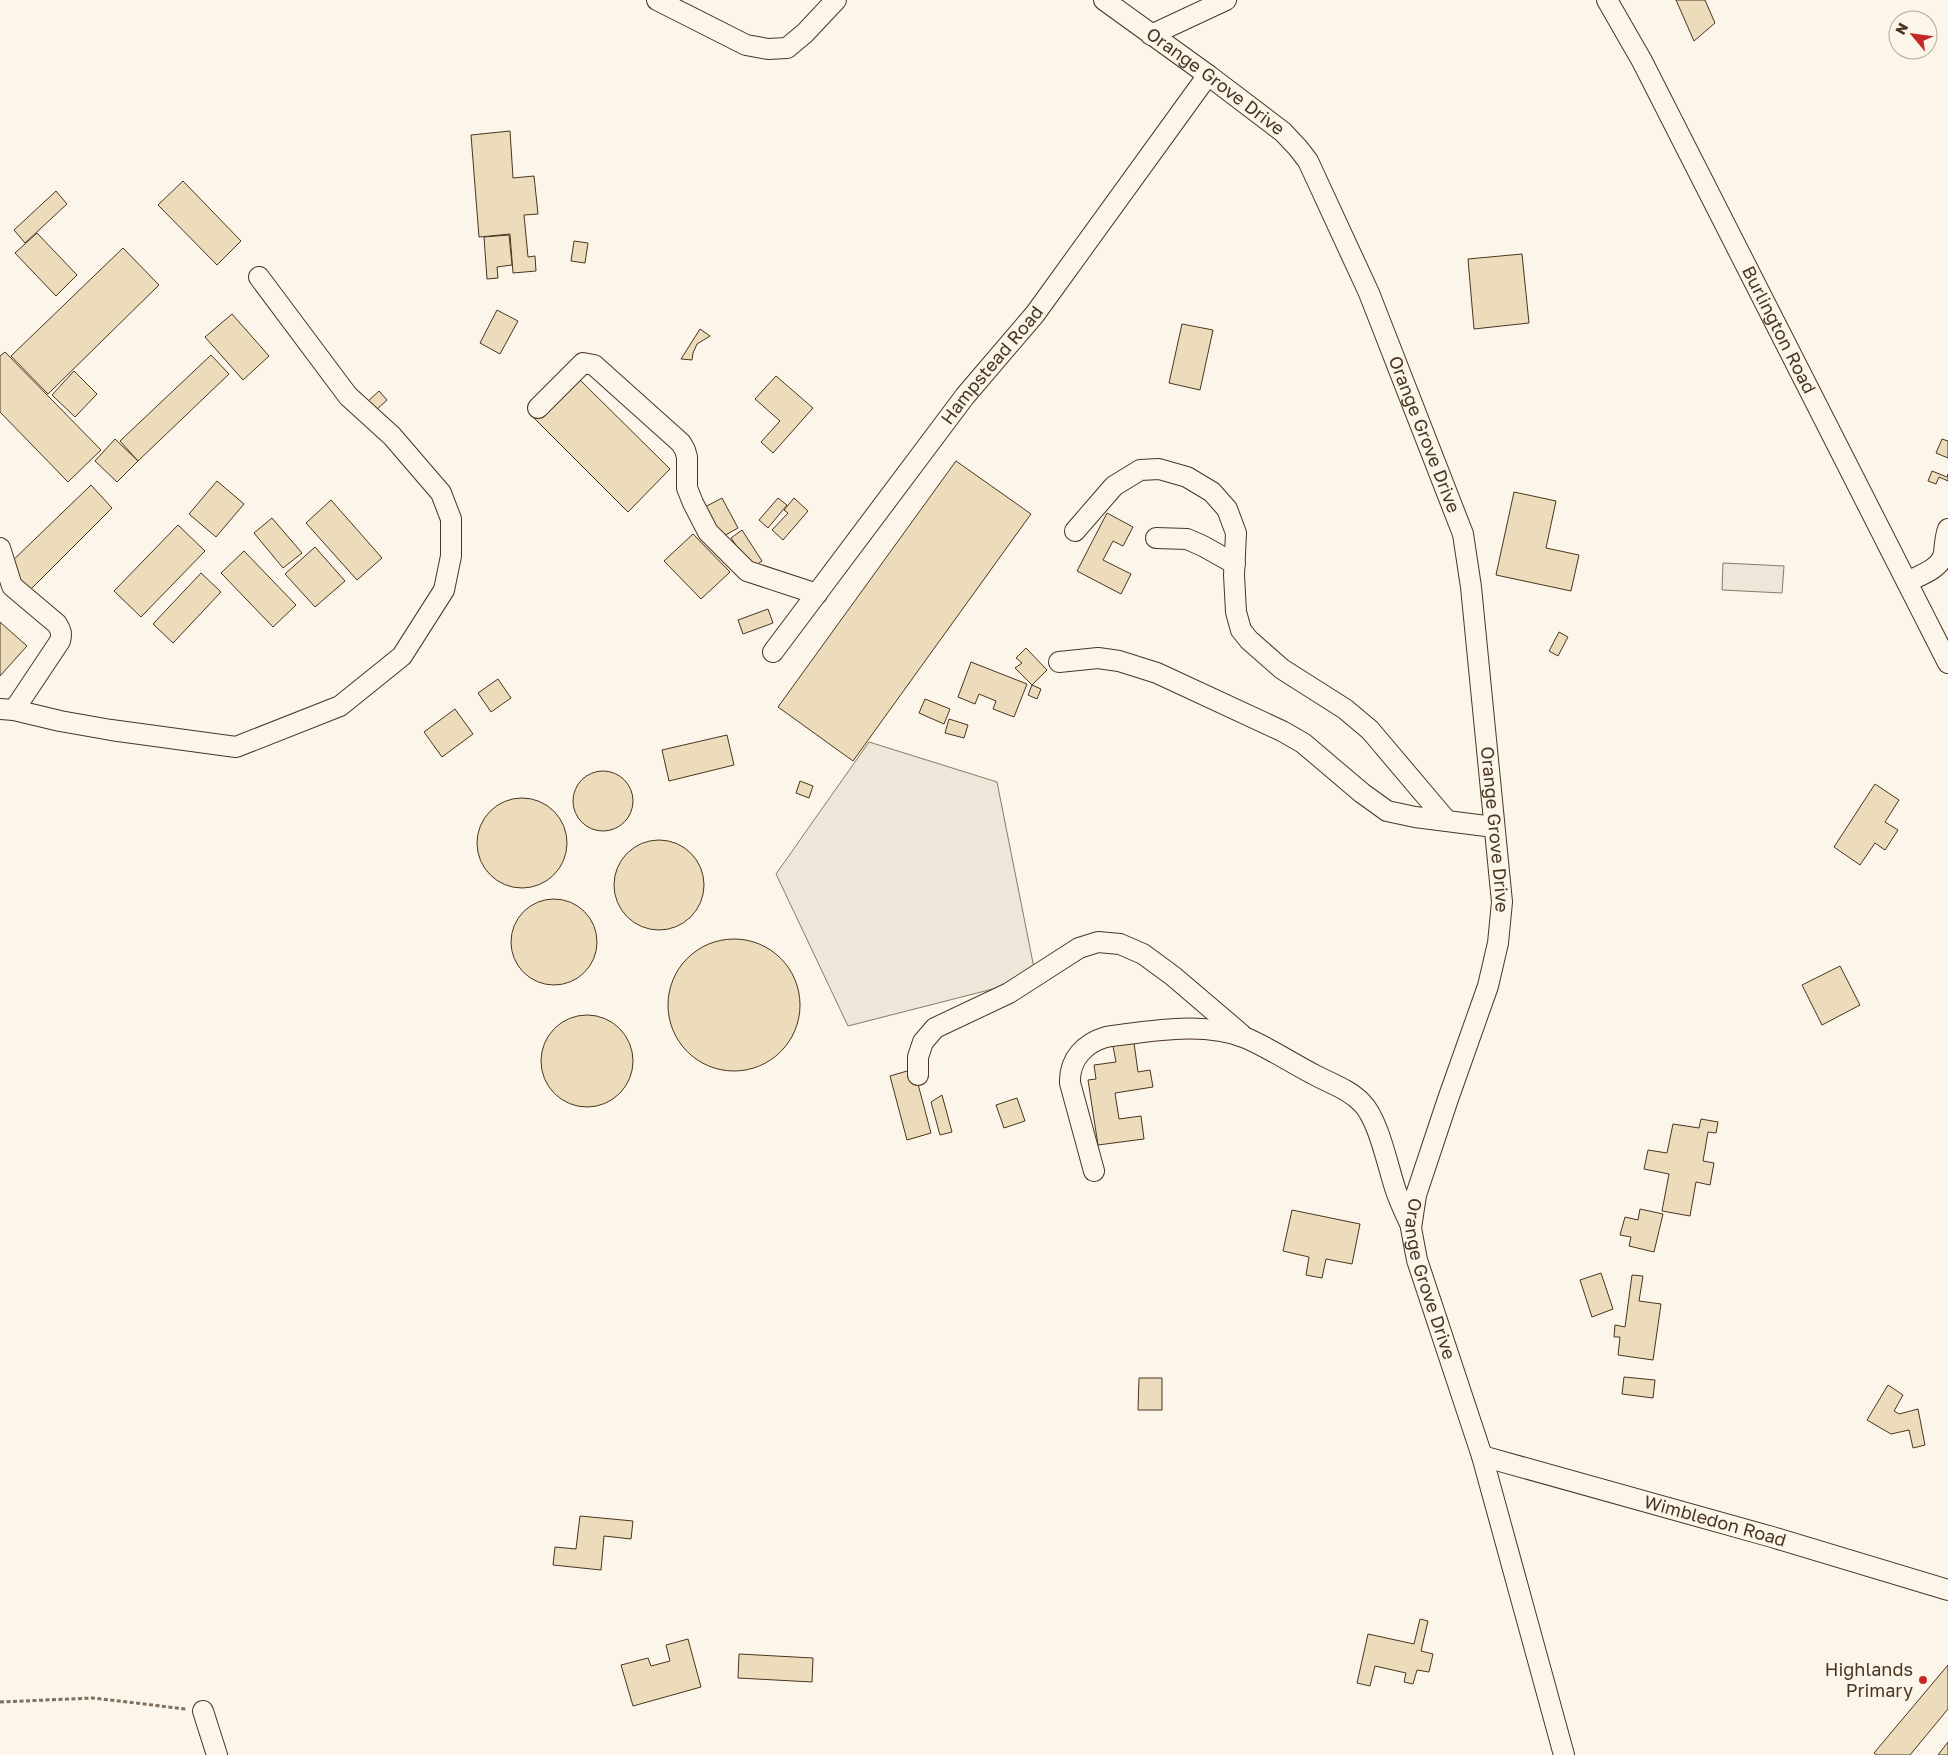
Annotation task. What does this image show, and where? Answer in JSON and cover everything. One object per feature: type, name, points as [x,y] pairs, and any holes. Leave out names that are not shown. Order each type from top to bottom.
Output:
[{"type":"street","points":[[657,0],[746,45],[768,49],[786,48],[805,33],[836,0]]},
{"type":"street","name":"Orange Grove Drive","points":[[1104,0],[1283,132],[1308,161],[1369,292],[1463,534],[1471,587],[1502,902],[1498,943],[1488,986],[1416,1194],[1412,1228],[1417,1260],[1482,1456],[1564,1755]]},
{"type":"street","points":[[1151,35],[1226,0]]},
{"type":"street","name":"Burlington Road","points":[[1607,0],[1642,61],[1948,663]]},
{"type":"street","name":"Hampstead Road","points":[[774,652],[965,396],[1035,314],[1208,75]]},
{"type":"street","points":[[0,548],[12,586],[57,624],[62,636],[7,709],[111,730],[236,747],[340,706],[402,656],[444,590],[450,556],[451,518],[441,493],[392,436],[348,396],[259,277]]},
{"type":"street","points":[[538,408],[583,363],[594,365],[681,443],[686,450],[687,488],[708,532],[747,570],[817,594]]},
{"type":"street","points":[[1075,531],[1114,486],[1140,470],[1159,469],[1187,476],[1212,492],[1227,509],[1236,533],[1236,612],[1241,630],[1249,640],[1282,669],[1345,710],[1370,730],[1447,821]]},
{"type":"street","points":[[1907,582],[1938,566],[1944,555],[1945,536],[1948,529]]},
{"type":"street","points":[[1156,538],[1187,539],[1235,564]]},
{"type":"street","points":[[1059,662],[1098,658],[1119,661],[1157,673],[1282,731],[1303,743],[1362,793],[1388,811],[1494,827]]},
{"type":"street","points":[[918,1075],[918,1057],[923,1042],[935,1028],[1009,993],[1079,948],[1098,942],[1120,944],[1143,954],[1173,976],[1244,1037],[1342,1088],[1362,1103],[1371,1118],[1386,1154],[1396,1192],[1412,1228]]},
{"type":"street","points":[[1094,1171],[1070,1083],[1069,1072],[1082,1050],[1092,1041],[1106,1036],[1194,1029],[1244,1037]]},
{"type":"street","name":"Wimbledon Road","points":[[1482,1456],[1772,1537],[1948,1590]]},
{"type":"street","points":[[204,1711],[217,1755]]},
{"type":"path","points":[[0,1702],[93,1698],[204,1711]]},
{"type":"shaded area","points":[[1723,563],[1784,566],[1782,593],[1722,590]]},
{"type":"shaded area","points":[[869,742],[997,782],[1036,978],[848,1026],[776,874]]},
{"type":"building","points":[[1676,0],[1705,0],[1715,23],[1694,41]]},
{"type":"building","points":[[510,131],[513,178],[534,176],[538,214],[524,215],[528,257],[535,256],[536,271],[513,273],[510,234],[479,237],[471,135]]},
{"type":"building","points":[[183,181],[241,241],[217,265],[158,205]]},
{"type":"building","points":[[56,191],[67,204],[25,243],[14,230]]},
{"type":"building","points":[[37,233],[77,275],[56,296],[15,253]]},
{"type":"building","points":[[509,235],[512,265],[497,267],[498,278],[487,279],[484,237]]},
{"type":"building","points":[[574,241],[588,243],[585,263],[571,261]]},
{"type":"building","points":[[123,248],[159,285],[48,394],[11,356]]},
{"type":"building","points":[[1522,254],[1529,323],[1474,329],[1468,259]]},
{"type":"building","points":[[497,310],[518,321],[500,354],[480,343]]},
{"type":"building","points":[[232,314],[269,356],[243,380],[205,337]]},
{"type":"building","points":[[1182,324],[1213,330],[1200,390],[1169,383]]},
{"type":"building","points":[[700,329],[710,336],[697,344],[692,360],[681,359]]},
{"type":"building","points":[[5,352],[101,450],[68,482],[0,412],[0,356]]},
{"type":"building","points":[[211,355],[229,374],[138,461],[120,441]]},
{"type":"building","points":[[74,371],[97,394],[75,417],[52,395]]},
{"type":"building","points":[[575,375],[670,469],[628,512],[533,417]]},
{"type":"building","points":[[776,376],[813,408],[773,453],[761,442],[780,421],[755,399]]},
{"type":"building","points":[[379,391],[387,400],[374,412],[366,403]]},
{"type":"building","points":[[115,439],[138,461],[117,482],[95,461]]},
{"type":"building","points":[[1942,439],[1948,441],[1948,458],[1936,453]]},
{"type":"building","points":[[956,461],[1031,514],[853,761],[778,707]]},
{"type":"building","points":[[1932,471],[1947,477],[1948,474],[1948,481],[1939,477],[1936,484],[1928,481]]},
{"type":"building","points":[[217,481],[244,504],[216,537],[189,514]]},
{"type":"building","points":[[91,485],[112,508],[30,590],[7,566]]},
{"type":"building","points":[[1514,492],[1556,501],[1546,548],[1579,555],[1571,591],[1496,575]]},
{"type":"building","points":[[722,498],[738,528],[720,538],[705,507]]},
{"type":"building","points":[[778,498],[787,505],[768,528],[759,520]]},
{"type":"building","points":[[794,498],[808,511],[783,540],[772,530],[788,513],[784,510]]},
{"type":"building","points":[[331,500],[382,558],[357,580],[306,523]]},
{"type":"building","points":[[1107,513],[1133,527],[1123,546],[1113,541],[1103,560],[1131,574],[1121,594],[1077,571]]},
{"type":"building","points":[[272,518],[302,553],[283,568],[254,533]]},
{"type":"building","points":[[178,525],[205,551],[141,617],[114,591]]},
{"type":"building","points":[[742,530],[762,561],[752,568],[731,538]]},
{"type":"building","points":[[693,534],[730,572],[701,599],[664,561]]},
{"type":"building","points":[[315,547],[345,581],[315,607],[285,574]]},
{"type":"building","points":[[244,551],[296,605],[273,627],[221,573]]},
{"type":"building","points":[[201,573],[221,592],[173,643],[153,624]]},
{"type":"building","points":[[768,609],[773,623],[743,634],[738,620]]},
{"type":"building","points":[[0,622],[27,646],[0,676]]},
{"type":"building","points":[[1559,632],[1568,637],[1558,656],[1549,651]]},
{"type":"building","points":[[1026,648],[1047,670],[1032,685],[1015,668],[1022,663],[1016,658]]},
{"type":"building","points":[[971,662],[1027,684],[1014,717],[993,709],[996,701],[979,694],[975,704],[958,697]]},
{"type":"building","points":[[498,679],[511,698],[491,712],[478,693]]},
{"type":"building","points":[[1032,685],[1041,689],[1037,699],[1028,695]]},
{"type":"building","points":[[925,699],[950,709],[944,724],[919,713]]},
{"type":"building","points":[[455,709],[473,734],[442,757],[424,732]]},
{"type":"building","points":[[949,719],[968,725],[964,738],[945,733]]},
{"type":"building","points":[[727,735],[734,765],[669,781],[662,750]]},
{"type":"building","points":[[603,771],[619,776],[624,780],[628,785],[633,801],[628,817],[624,822],[619,826],[603,831],[587,826],[582,822],[578,817],[573,801],[578,785],[582,780],[587,776]]},
{"type":"building","points":[[800,781],[813,786],[809,798],[796,793]]},
{"type":"building","points":[[1875,784],[1899,800],[1885,822],[1898,830],[1885,850],[1875,843],[1860,865],[1834,847]]},
{"type":"building","points":[[522,798],[539,802],[554,811],[563,826],[567,843],[563,860],[554,875],[539,884],[522,888],[505,884],[490,875],[481,860],[477,843],[481,826],[490,811],[505,802]]},
{"type":"building","points":[[659,840],[676,844],[691,853],[700,868],[704,885],[700,902],[691,917],[676,926],[659,930],[642,926],[627,917],[618,902],[614,885],[618,868],[627,853],[642,844]]},
{"type":"building","points":[[546,899],[562,899],[571,902],[585,911],[594,925],[597,942],[594,959],[585,973],[571,982],[562,985],[546,985],[530,978],[518,966],[511,950],[511,934],[518,918],[530,906]]},
{"type":"building","points":[[734,939],[747,940],[759,944],[781,958],[795,980],[799,992],[799,1018],[795,1030],[781,1052],[759,1066],[747,1070],[734,1071],[721,1070],[709,1066],[687,1052],[673,1030],[669,1018],[668,1005],[669,992],[673,980],[687,958],[709,944],[721,940]]},
{"type":"building","points":[[1840,966],[1860,1005],[1822,1025],[1802,985]]},
{"type":"building","points":[[587,1015],[596,1016],[613,1023],[625,1035],[632,1052],[632,1070],[625,1087],[613,1099],[596,1106],[587,1107],[578,1106],[561,1099],[549,1087],[542,1070],[541,1061],[542,1052],[549,1035],[561,1023],[578,1016]]},
{"type":"building","points":[[1134,1043],[1138,1072],[1150,1070],[1153,1087],[1115,1093],[1119,1119],[1141,1116],[1144,1139],[1098,1145],[1088,1080],[1096,1079],[1094,1065],[1116,1062],[1113,1046]]},
{"type":"building","points":[[914,1069],[931,1133],[907,1140],[890,1076]]},
{"type":"building","points":[[942,1095],[952,1132],[940,1135],[931,1102]]},
{"type":"building","points":[[1017,1098],[1025,1121],[1004,1128],[996,1105]]},
{"type":"building","points":[[1701,1119],[1718,1122],[1716,1133],[1708,1132],[1703,1161],[1714,1163],[1710,1185],[1696,1182],[1690,1216],[1662,1211],[1669,1174],[1644,1169],[1648,1150],[1667,1153],[1673,1124],[1699,1128]]},
{"type":"building","points":[[1640,1209],[1663,1214],[1654,1252],[1629,1246],[1631,1237],[1620,1235],[1625,1217],[1638,1220]]},
{"type":"building","points":[[1292,1210],[1360,1224],[1352,1264],[1326,1259],[1322,1278],[1306,1275],[1309,1257],[1283,1251]]},
{"type":"building","points":[[1601,1273],[1613,1309],[1592,1317],[1580,1280]]},
{"type":"building","points":[[1632,1275],[1643,1276],[1639,1301],[1661,1304],[1653,1360],[1618,1355],[1620,1337],[1614,1337],[1615,1325],[1625,1327]]},
{"type":"building","points":[[1624,1377],[1655,1380],[1653,1398],[1622,1394]]},
{"type":"building","points":[[1139,1378],[1162,1378],[1162,1410],[1138,1410]]},
{"type":"building","points":[[1888,1385],[1903,1395],[1894,1411],[1899,1414],[1918,1409],[1925,1445],[1913,1448],[1909,1430],[1891,1434],[1867,1420]]},
{"type":"building","points":[[580,1516],[633,1521],[631,1539],[604,1536],[601,1570],[553,1565],[555,1547],[576,1549]]},
{"type":"building","points":[[1420,1619],[1428,1621],[1421,1651],[1433,1654],[1429,1672],[1417,1670],[1413,1684],[1404,1682],[1406,1673],[1375,1666],[1370,1686],[1357,1683],[1368,1634],[1414,1644]]},
{"type":"building","points":[[688,1639],[701,1687],[633,1706],[621,1665],[648,1658],[651,1666],[670,1661],[666,1645]]},
{"type":"building","points":[[739,1654],[813,1658],[812,1682],[738,1678]]},
{"type":"building","points":[[1948,1665],[1948,1709],[1910,1755],[1877,1755],[1874,1753]]},
{"type":"building","points":[[1948,1742],[1948,1755],[1938,1755]]},
{"type":"place","name":"Highlands Primary","points":[[1923,1680]]}]
